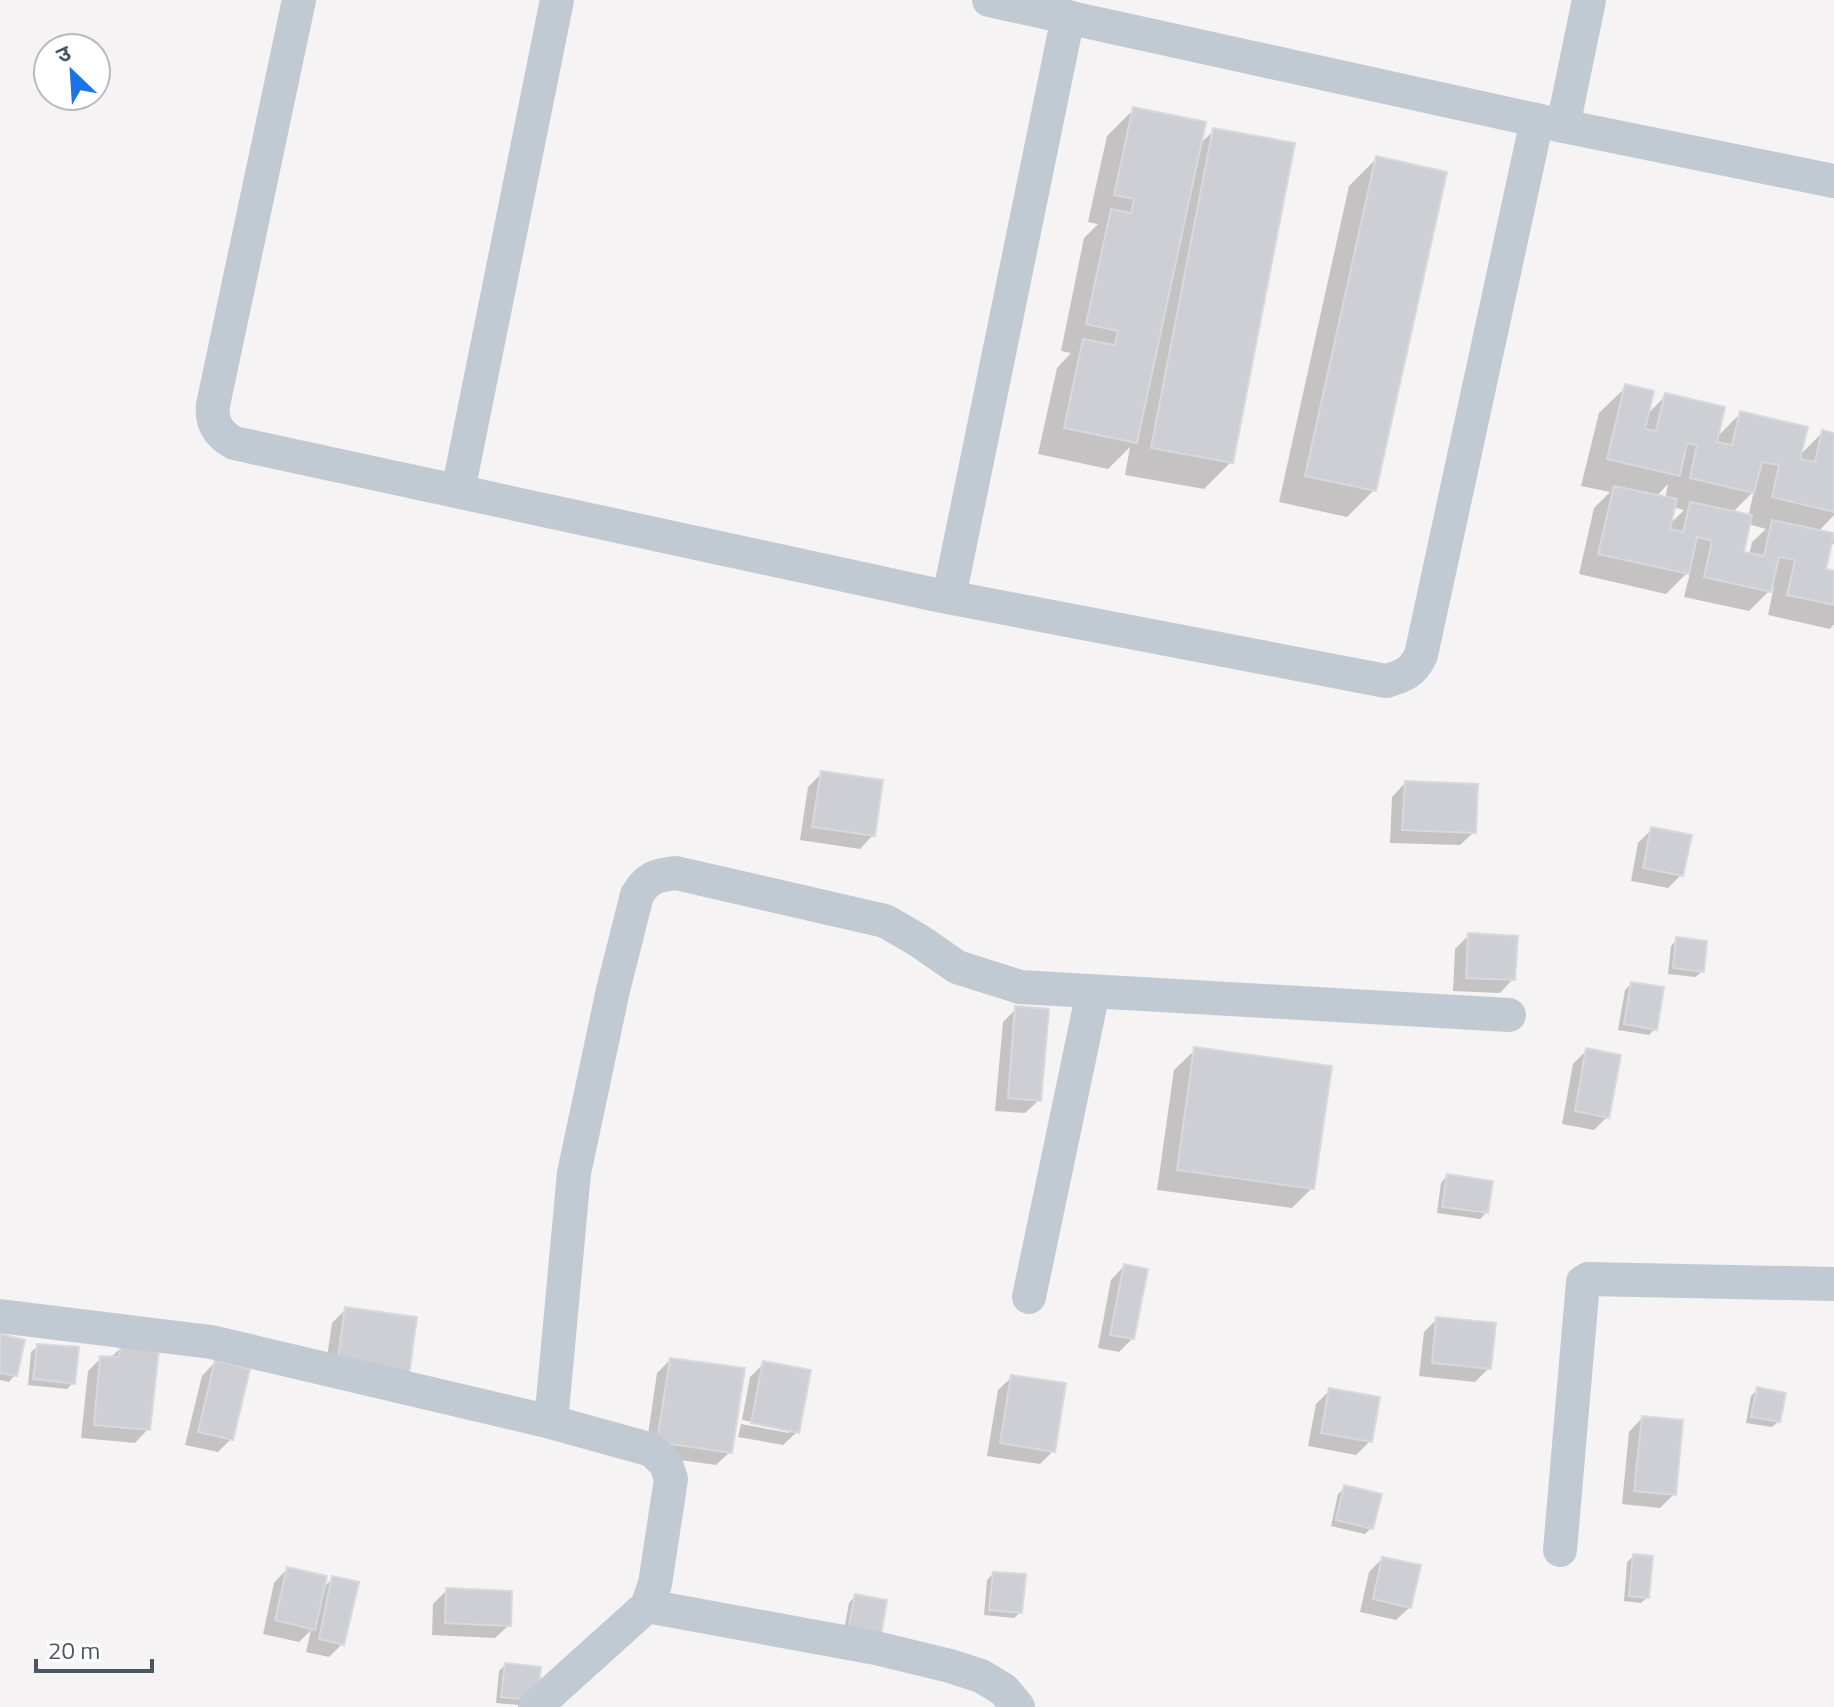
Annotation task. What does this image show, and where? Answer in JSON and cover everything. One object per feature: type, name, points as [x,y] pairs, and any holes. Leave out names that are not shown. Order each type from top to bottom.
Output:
[{"type":"street","points":[[299,0],[212,416],[215,427],[224,437],[234,443],[949,597],[1386,681],[1404,676],[1415,668],[1421,655],[1550,123],[1589,0]]},
{"type":"street","points":[[458,491],[557,0]]},
{"type":"street","points":[[989,0],[1550,123],[1834,181]]},
{"type":"street","points":[[949,597],[1068,17]]},
{"type":"street","points":[[551,1422],[574,1173],[613,990],[637,895],[645,882],[657,875],[676,873],[885,921],[957,967],[1020,987],[1509,1015]]},
{"type":"street","points":[[1029,1297],[1093,992]]},
{"type":"street","points":[[1560,1550],[1583,1282],[1588,1279],[1834,1284]]},
{"type":"street","points":[[0,1316],[211,1342],[551,1422],[652,1450],[666,1464],[671,1479],[655,1584],[647,1606],[535,1707]]},
{"type":"street","points":[[647,1606],[876,1648],[950,1666],[981,1676],[1004,1690],[1018,1707]]},
{"type":"building","points":[[1133,107],[1206,122],[1137,443],[1064,428],[1083,339],[1115,345],[1118,331],[1086,324],[1111,209],[1131,213],[1134,199],[1114,195]]},
{"type":"building","points":[[1213,128],[1295,143],[1233,463],[1151,448]]},
{"type":"building","points":[[1376,156],[1447,172],[1376,491],[1305,476]]},
{"type":"building","points":[[1625,384],[1654,391],[1645,429],[1656,431],[1665,393],[1725,407],[1717,442],[1732,445],[1740,411],[1808,427],[1800,459],[1815,462],[1822,430],[1834,433],[1834,512],[1772,497],[1779,465],[1762,462],[1754,493],[1690,478],[1697,445],[1687,443],[1680,476],[1607,459]]},
{"type":"building","points":[[1614,486],[1677,499],[1670,529],[1683,532],[1690,502],[1752,515],[1744,552],[1764,556],[1772,520],[1834,533],[1826,569],[1834,571],[1834,605],[1787,595],[1795,560],[1779,557],[1771,592],[1704,577],[1712,541],[1697,537],[1689,574],[1598,554]]},
{"type":"building","points":[[821,771],[883,780],[875,836],[812,827]]},
{"type":"building","points":[[1405,781],[1478,784],[1476,833],[1402,830]]},
{"type":"building","points":[[1651,827],[1692,835],[1683,876],[1643,868]]},
{"type":"building","points":[[1468,933],[1518,936],[1515,980],[1466,978]]},
{"type":"building","points":[[1676,937],[1707,941],[1704,972],[1673,968]]},
{"type":"building","points":[[1631,982],[1664,987],[1657,1030],[1624,1024]]},
{"type":"building","points":[[1015,1006],[1049,1009],[1041,1101],[1008,1098]]},
{"type":"building","points":[[1194,1047],[1332,1066],[1314,1189],[1177,1170]]},
{"type":"building","points":[[1586,1048],[1621,1055],[1609,1118],[1575,1111]]},
{"type":"building","points":[[1447,1174],[1493,1181],[1488,1213],[1442,1207]]},
{"type":"building","points":[[1124,1264],[1148,1269],[1134,1339],[1110,1335]]},
{"type":"building","points":[[345,1307],[417,1317],[409,1375],[337,1365]]},
{"type":"building","points":[[1436,1317],[1496,1323],[1491,1369],[1432,1363]]},
{"type":"building","points":[[0,1334],[25,1340],[17,1376],[0,1373]]},
{"type":"building","points":[[37,1344],[79,1347],[75,1384],[33,1379]]},
{"type":"building","points":[[121,1345],[159,1349],[150,1430],[94,1425],[100,1356],[119,1357]]},
{"type":"building","points":[[670,1358],[745,1368],[732,1453],[657,1442]]},
{"type":"building","points":[[215,1360],[250,1369],[233,1440],[198,1432]]},
{"type":"building","points":[[763,1361],[811,1370],[799,1433],[751,1423]]},
{"type":"building","points":[[1011,1375],[1066,1383],[1055,1452],[1000,1443]]},
{"type":"building","points":[[1757,1387],[1786,1393],[1780,1422],[1751,1417]]},
{"type":"building","points":[[1329,1388],[1380,1397],[1372,1442],[1321,1433]]},
{"type":"building","points":[[1642,1416],[1683,1420],[1676,1495],[1634,1491]]},
{"type":"building","points":[[1344,1485],[1382,1494],[1373,1529],[1336,1520]]},
{"type":"building","points":[[1633,1554],[1653,1556],[1649,1598],[1629,1596]]},
{"type":"building","points":[[1382,1557],[1421,1565],[1411,1608],[1373,1599]]},
{"type":"building","points":[[287,1567],[327,1576],[315,1630],[275,1620]]},
{"type":"building","points":[[993,1572],[1026,1574],[1022,1613],[989,1610]]},
{"type":"building","points":[[332,1576],[359,1582],[344,1645],[319,1639]]},
{"type":"building","points":[[446,1588],[512,1591],[511,1626],[445,1623]]},
{"type":"building","points":[[855,1594],[887,1600],[880,1641],[847,1635]]},
{"type":"building","points":[[505,1663],[541,1667],[537,1701],[501,1697]]}]
